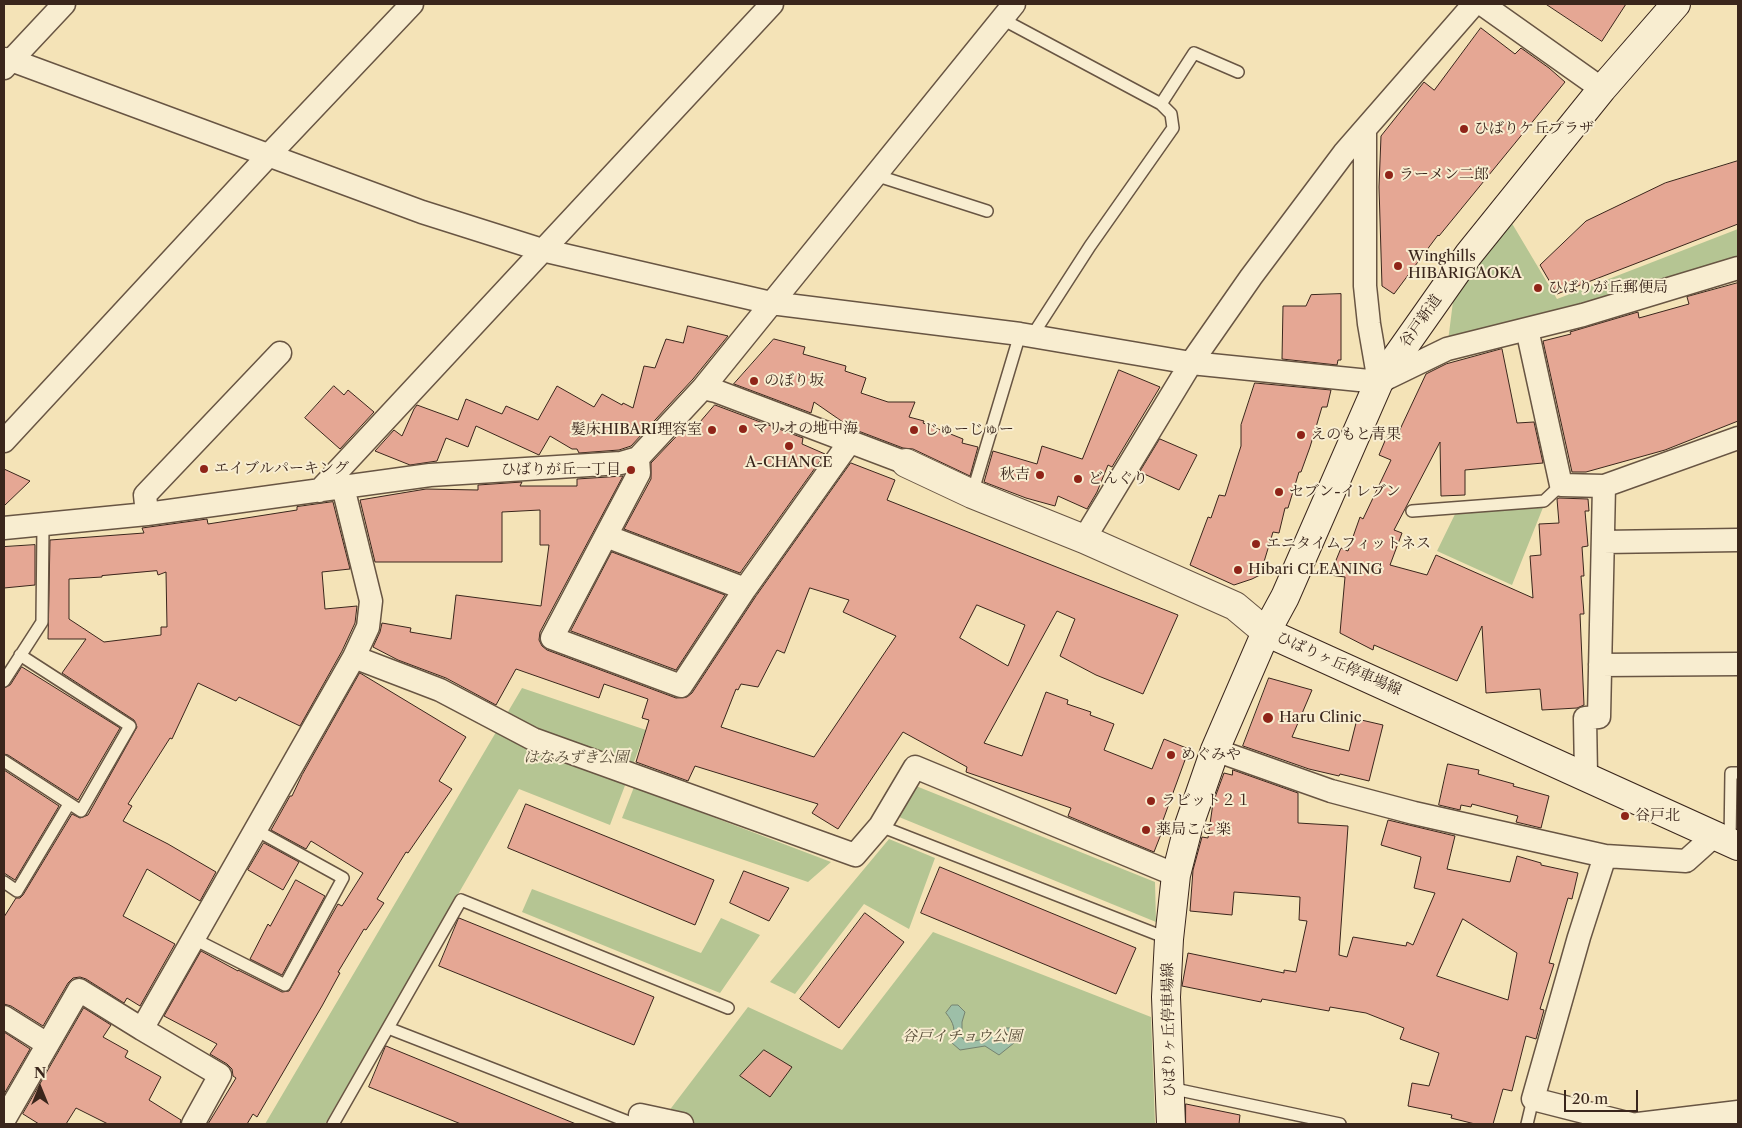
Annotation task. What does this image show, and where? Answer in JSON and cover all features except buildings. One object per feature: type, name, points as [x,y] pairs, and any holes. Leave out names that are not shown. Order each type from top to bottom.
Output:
[{"type":"main road","name":"谷戸新道","points":[[1266,632],[1285,597],[1379,382],[1469,254],[1602,89],[1676,4]]},
{"type":"main road","points":[[906,463],[972,494],[1084,539],[1235,606],[1266,632]]},
{"type":"main road","name":"ひばりヶ丘停車場線","points":[[1171,1124],[1166,997],[1169,939],[1176,874],[1188,828],[1215,750],[1266,632],[1586,775],[1728,841]]},
{"type":"street","points":[[64,4],[6,62],[422,212],[542,250],[771,304],[1026,335],[1191,363],[1379,382],[1448,349],[1583,315],[1738,268]]},
{"type":"street","points":[[4,441],[268,156],[412,4]]},
{"type":"street","points":[[319,491],[772,4]]},
{"type":"street","points":[[1084,539],[1191,363],[1251,276],[1344,153],[1474,4]]},
{"type":"street","points":[[1482,4],[1602,89]]},
{"type":"street","points":[[4,528],[42,526],[147,514],[430,475],[621,463],[638,458],[703,388],[1008,11]]},
{"type":"street","points":[[1365,130],[1365,286],[1369,324],[1379,382]]},
{"type":"street","points":[[1527,329],[1561,485],[1604,486],[1738,438]]},
{"type":"street","points":[[147,514],[145,495],[280,353]]},
{"type":"street","points":[[703,388],[716,391],[906,463]]},
{"type":"street","points":[[638,458],[639,473],[552,638],[681,686],[745,589],[849,443]]},
{"type":"street","points":[[1586,775],[1584,718],[1598,717],[1604,486]]},
{"type":"street","points":[[142,1029],[354,657],[368,627],[371,601],[343,487]]},
{"type":"street","points":[[606,536],[745,589]]},
{"type":"street","points":[[1603,542],[1738,540]]},
{"type":"street","points":[[354,657],[440,690],[533,740],[855,854],[880,826],[915,767],[1176,874]]},
{"type":"street","points":[[1600,665],[1738,664]]},
{"type":"street","points":[[1215,750],[1331,791],[1414,813],[1605,856],[1686,861],[1728,841]]},
{"type":"street","points":[[1605,856],[1578,937],[1533,1099],[1631,1124]]},
{"type":"street","points":[[4,1120],[80,990],[220,1075],[193,1124]]},
{"type":"street","points":[[4,1017],[47,1044]]},
{"type":"street","points":[[1638,1124],[1738,1112]]},
{"type":"street","points":[[637,1119],[682,1124]]},
{"type":"lane","points":[[972,494],[1026,335],[1173,128],[1171,114],[1161,104],[1008,11]]},
{"type":"lane","points":[[1161,104],[1194,53],[1238,72]]},
{"type":"lane","points":[[875,175],[987,211]]},
{"type":"lane","points":[[1412,511],[1544,501],[1561,485]]},
{"type":"lane","points":[[4,681],[42,622],[42,526]]},
{"type":"lane","points":[[4,761],[81,811],[130,726],[20,655]]},
{"type":"lane","points":[[1728,841],[1731,773],[1738,773]]},
{"type":"lane","points":[[4,882],[17,891],[69,804]]},
{"type":"lane","points":[[880,826],[1169,939]]},
{"type":"lane","points":[[194,939],[285,985],[343,878],[256,830]]},
{"type":"lane","points":[[333,1124],[461,900],[728,1008]]},
{"type":"lane","points":[[388,1028],[637,1119]]},
{"type":"lane","points":[[1169,1088],[1340,1124]]},
{"type":"lane","points":[[1527,1124],[1533,1099]]},
{"type":"green space","points":[[1504,210],[1557,299],[1738,229],[1738,268],[1447,349],[1457,270]]},
{"type":"green space","points":[[1544,505],[1512,585],[1437,551],[1457,510]]},
{"type":"green space","name":"はなみずき公園","points":[[522,688],[646,730],[610,825],[519,789],[325,1124],[265,1124]]},
{"type":"green space","points":[[916,786],[1155,882],[1156,922],[899,817]]},
{"type":"green space","points":[[634,787],[831,862],[808,882],[622,818]]},
{"type":"green space","points":[[889,839],[935,858],[909,929],[864,904],[795,994],[770,982]]},
{"type":"green space","points":[[532,889],[701,953],[721,918],[760,935],[720,993],[522,912]]},
{"type":"green space","name":"谷戸イチョウ公園","points":[[933,932],[1151,1017],[1155,1124],[659,1124],[748,1007],[842,1050]]},
{"type":"shaded area","points":[[952,1005],[958,1005],[965,1012],[962,1022],[962,1038],[968,1042],[985,1039],[1006,1028],[1020,1028],[1019,1039],[999,1055],[985,1046],[960,1050],[952,1043],[954,1027],[946,1013]]},
{"type":"place","name":"ひばりケ丘プラザ","points":[[1464,129]]},
{"type":"place","name":"ラーメン二郎","points":[[1389,175]]},
{"type":"place","name":"Winghills HIBARIGAOKA","points":[[1398,266]]},
{"type":"place","name":"ひばりが丘郵便局","points":[[1538,288]]},
{"type":"place","name":"のぼり坂","points":[[754,381]]},
{"type":"place","name":"マリオの地中海","points":[[743,429]]},
{"type":"place","name":"髪床HIBARI理容室","points":[[712,430]]},
{"type":"place","name":"じゅーじゅー","points":[[914,430]]},
{"type":"place","name":"えのもと青果","points":[[1301,435]]},
{"type":"place","name":"A-CHANCE","points":[[789,446]]},
{"type":"place","name":"エイブルパーキング","points":[[204,469]]},
{"type":"place","name":"ひばりが丘一丁目","points":[[631,470]]},
{"type":"place","name":"秋吉","points":[[1040,475]]},
{"type":"place","name":"どんぐり","points":[[1078,479]]},
{"type":"place","name":"セブン-イレブン","points":[[1279,492]]},
{"type":"place","name":"エニタイムフィットネス","points":[[1256,544]]},
{"type":"place","name":"Hibari CLEANING","points":[[1238,570]]},
{"type":"place","name":"Haru Clinic","points":[[1268,718]]},
{"type":"place","name":"めぐみや","points":[[1171,755]]},
{"type":"place","name":"ラビット２１","points":[[1151,801]]},
{"type":"place","name":"谷戸北","points":[[1625,816]]},
{"type":"place","name":"薬局ここ楽","points":[[1146,830]]}]
